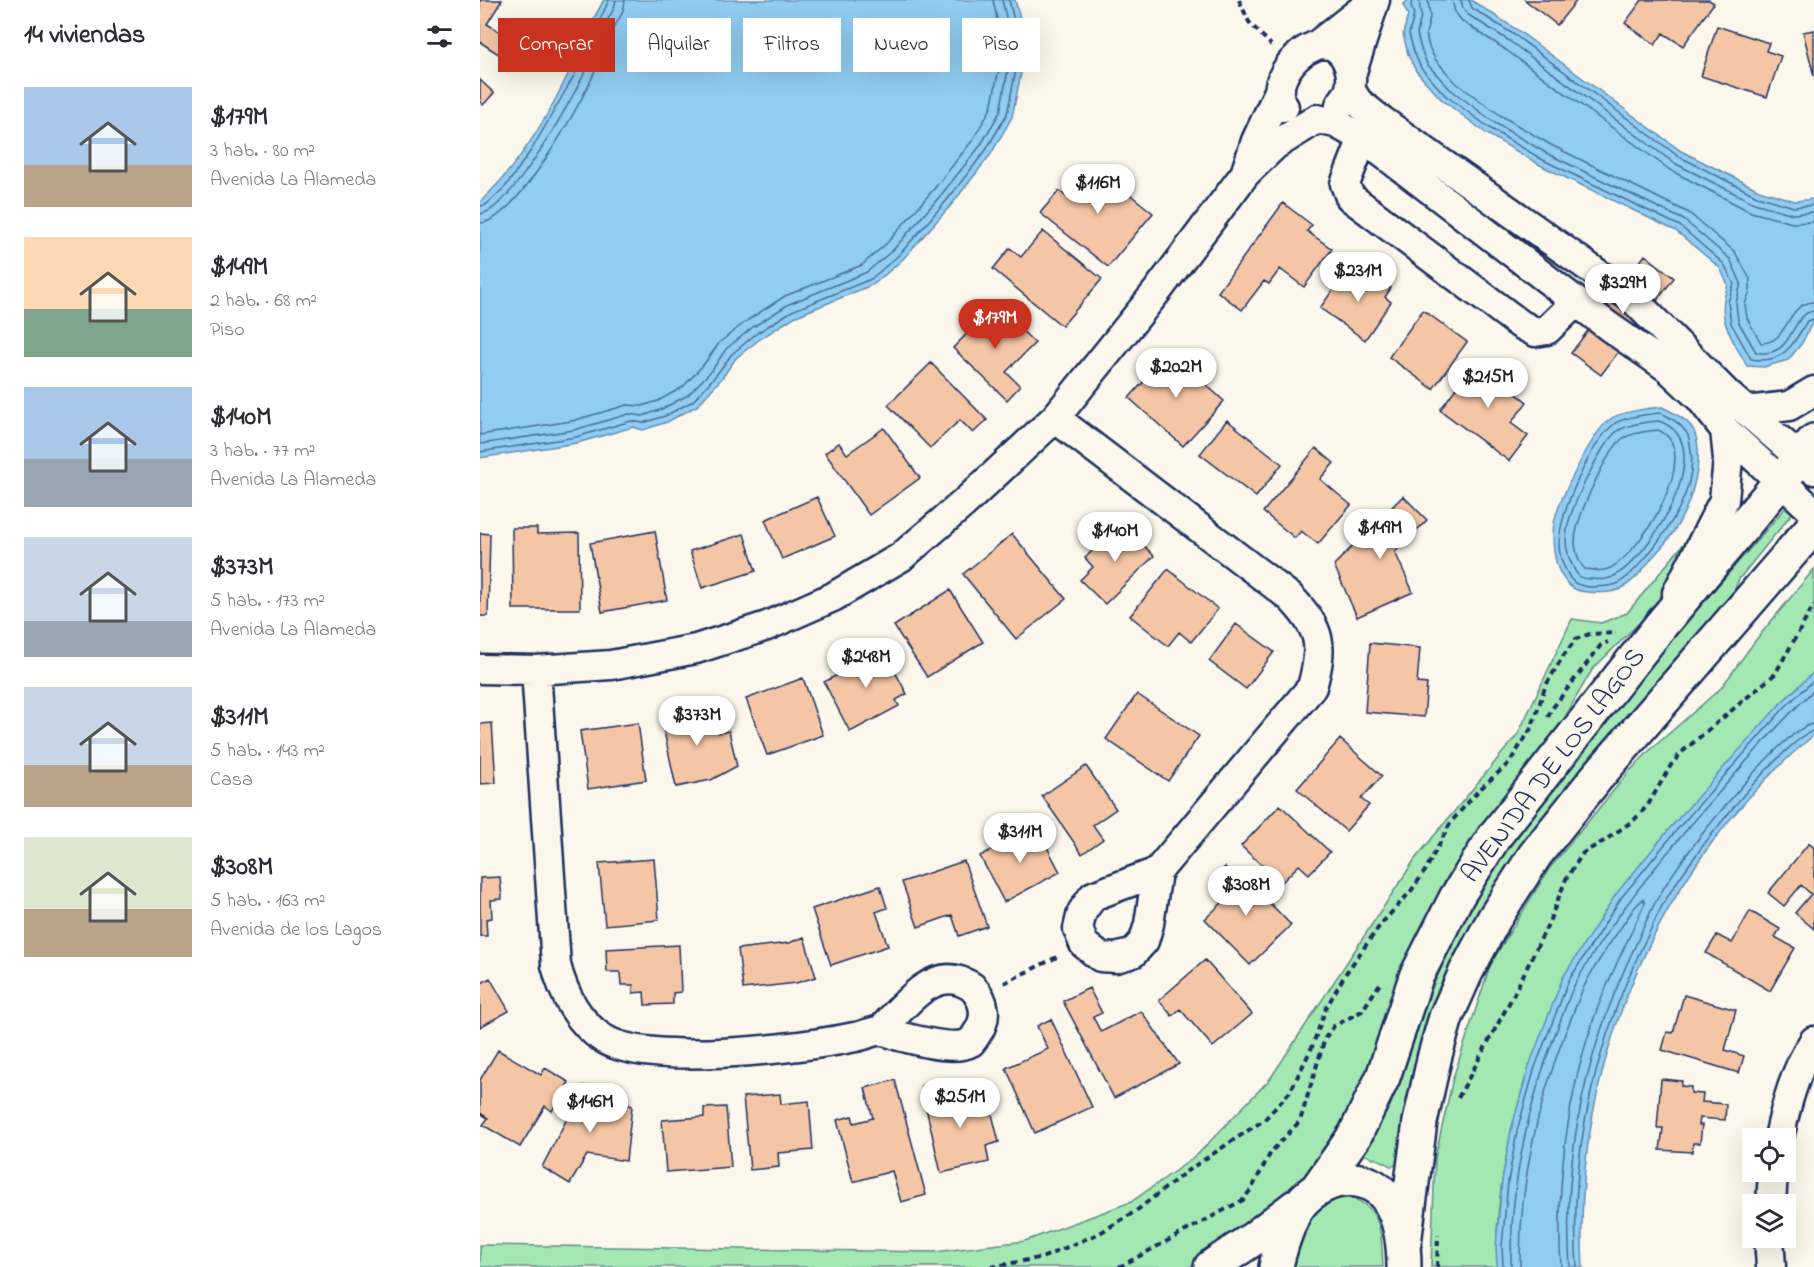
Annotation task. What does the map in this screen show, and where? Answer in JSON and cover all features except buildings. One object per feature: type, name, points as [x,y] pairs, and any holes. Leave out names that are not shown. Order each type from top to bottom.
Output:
[{"type":"street","points":[[1245,174],[1256,141],[1284,77],[1301,53],[1319,44],[1375,0]]},
{"type":"street","points":[[480,669],[536,670],[611,666],[696,649],[767,626],[832,597],[901,557],[963,504],[1055,418],[1158,290],[1245,174],[1275,145],[1341,104],[1375,0]]},
{"type":"street","points":[[1319,44],[1332,45],[1348,62],[1350,82],[1358,102],[1632,298],[1802,463],[1814,512]]},
{"type":"street","points":[[1284,77],[1281,103],[1287,111],[1300,117],[1335,123],[1363,138],[1576,302],[1668,368],[1700,398],[1725,430],[1802,463]]},
{"type":"street","points":[[1363,138],[1344,184],[1350,197],[1520,324],[1534,332],[1547,330],[1576,302]]},
{"type":"street","points":[[1746,411],[1789,406],[1814,391]]},
{"type":"street","points":[[1055,418],[1290,597],[1309,617],[1319,641],[1318,663],[1312,687],[1158,872],[1144,941],[1132,953],[1116,958],[1100,957],[1084,944],[1078,928],[1082,912],[1093,896],[1158,872]]},
{"type":"street","points":[[1661,625],[1724,500],[1728,475],[1725,430]]},
{"type":"street","name":"AVENIDA DE LOS LAGOS","points":[[1308,1196],[1355,1135],[1378,1087],[1416,977],[1456,897],[1494,837],[1661,625],[1802,463]]},
{"type":"street","name":"AVENIDA DE LOS LAGOS","points":[[1404,1255],[1420,1122],[1438,1046],[1446,1017],[1494,919],[1535,855],[1597,777],[1814,526]]},
{"type":"street","points":[[536,670],[556,964],[561,985],[568,1000],[588,1025],[604,1039],[628,1049],[667,1053],[769,1049],[856,1037],[880,1031],[952,1047],[971,1042],[981,1028],[986,1013],[979,996],[970,985],[950,978],[936,980],[918,993],[880,1031]]},
{"type":"street","points":[[1781,1128],[1787,1101],[1806,1053],[1814,1041]]},
{"type":"street","points":[[1212,1267],[1253,1239],[1308,1196],[1337,1179],[1360,1180],[1387,1198],[1394,1210],[1404,1255]]},
{"type":"street","points":[[1276,1267],[1279,1250],[1308,1196]]},
{"type":"street","points":[[1770,1248],[1771,1267]]},
{"type":"path","points":[[1239,0],[1249,22],[1284,77]]},
{"type":"path","points":[[1453,1108],[1514,994],[1549,922],[1566,879],[1582,853],[1634,820],[1648,805],[1671,765],[1682,752],[1775,674],[1814,605]]},
{"type":"path","points":[[991,1267],[1044,1257],[1100,1233],[1136,1211],[1187,1171],[1264,1120],[1290,1092],[1312,1047],[1326,1008],[1346,973],[1381,924],[1411,891],[1451,822],[1478,791],[1509,763],[1532,727],[1545,687],[1563,656],[1576,639],[1590,634],[1619,634]]},
{"type":"path","points":[[979,996],[1084,944]]},
{"type":"green space","points":[[1788,505],[1794,511],[1739,579],[1726,612],[1530,845],[1399,1165],[1390,1166],[1364,1154],[1391,1104],[1430,992],[1461,927],[1484,885],[1516,836],[1681,628]]},
{"type":"green space","points":[[1709,513],[1677,578],[1659,603],[1592,670],[1321,1162],[1296,1190],[1207,1259],[1189,1267],[480,1267],[480,1245],[935,1252],[1025,1241],[1131,1202],[1196,1156],[1270,1079],[1415,859],[1518,734],[1572,619],[1601,623],[1627,613]]},
{"type":"green space","points":[[1814,569],[1814,672],[1781,703],[1529,1066],[1516,1115],[1501,1190],[1497,1267],[1431,1267],[1435,1158],[1453,1078],[1491,963],[1549,869],[1628,773],[1649,751],[1721,688],[1755,641]]},
{"type":"green space","points":[[1348,1197],[1360,1202],[1374,1215],[1381,1234],[1383,1267],[1292,1267],[1301,1235],[1308,1218],[1317,1206],[1332,1199]]},
{"type":"water","points":[[604,0],[1015,0],[1019,18],[962,18],[962,72],[1021,72],[1012,117],[991,154],[952,204],[903,259],[874,284],[794,317],[760,339],[736,358],[697,406],[667,422],[643,430],[633,427],[577,443],[480,458],[480,202],[519,157],[542,123],[569,72],[615,72],[615,18],[594,17]]},
{"type":"water","points":[[1408,0],[1471,0],[1519,31],[1681,151],[1759,190],[1795,201],[1814,199],[1814,319],[1802,343],[1788,360],[1764,367],[1747,366],[1724,318],[1724,297],[1728,285],[1720,268],[1676,231],[1540,165],[1487,134],[1441,99],[1416,71],[1408,54],[1403,34],[1408,15],[1403,5]]},
{"type":"water","points":[[1662,407],[1688,423],[1694,431],[1697,443],[1697,469],[1686,509],[1669,538],[1628,585],[1606,592],[1577,590],[1569,585],[1560,573],[1553,546],[1554,523],[1569,485],[1585,453],[1609,420],[1642,409]]},
{"type":"water","points":[[1814,672],[1814,735],[1759,786],[1711,844],[1670,907],[1636,974],[1610,1045],[1592,1118],[1583,1192],[1583,1267],[1497,1267],[1496,1246],[1502,1181],[1511,1130],[1529,1066],[1563,977],[1616,894],[1670,828],[1781,703]]}]
